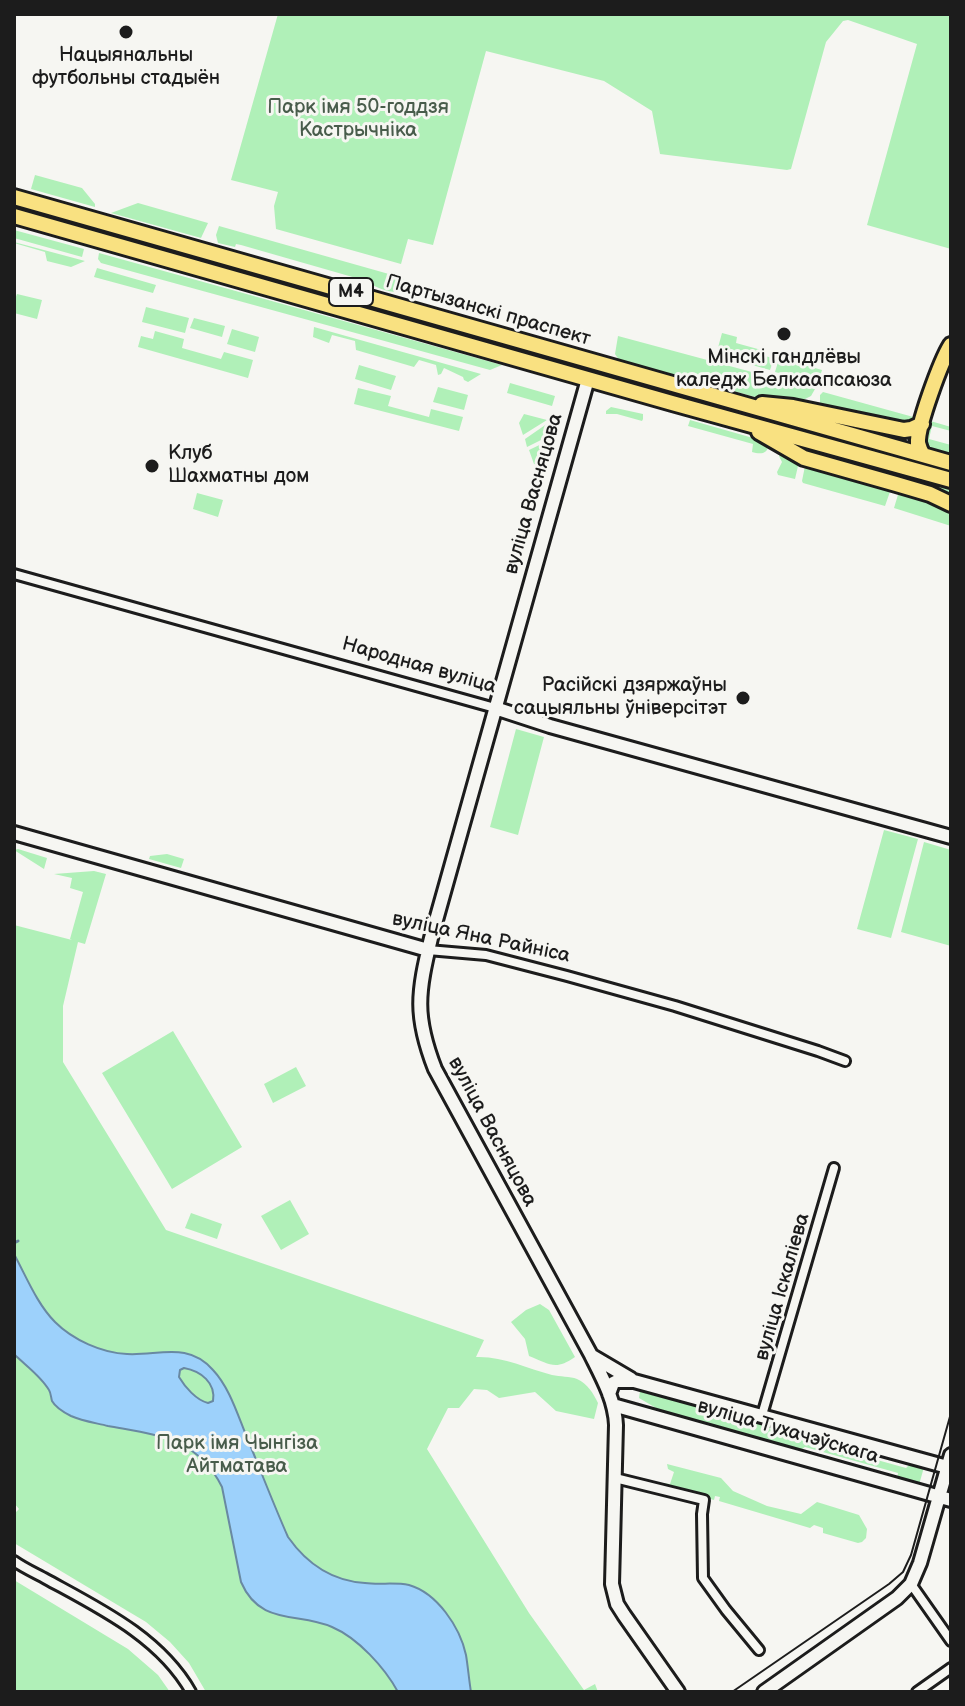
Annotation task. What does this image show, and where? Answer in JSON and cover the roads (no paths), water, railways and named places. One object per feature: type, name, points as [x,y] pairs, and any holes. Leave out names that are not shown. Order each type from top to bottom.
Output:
[{"type":"main road","name":"Партызанскі праспект","points":[[14,197],[951,463]]},
{"type":"main road","name":"Партызанскі праспект","points":[[14,216],[951,480]]},
{"type":"main road","points":[[923,455],[918,446],[922,424],[951,345]]},
{"type":"main road","points":[[588,379],[599,363]]},
{"type":"main road","points":[[738,403],[793,407],[904,430],[922,424]]},
{"type":"main road","points":[[745,423],[804,458],[930,494],[951,504]]},
{"type":"street","name":"вуліца Васняцова","points":[[588,379],[428,950],[419,1004],[422,1032],[435,1069],[591,1355],[611,1399],[616,1425],[612,1584],[617,1604],[678,1692]]},
{"type":"street","name":"Народная вуліца","points":[[14,574],[951,837]]},
{"type":"street","name":"вуліца Яна Райніса","points":[[14,833],[428,950],[486,955],[567,976],[675,1006],[845,1061]]},
{"type":"street","name":"вуліца Іскаліева","points":[[762,1415],[834,1168]]},
{"type":"street","name":"вуліца Тухачэўскага","points":[[591,1355],[634,1381],[950,1463]]},
{"type":"street","points":[[611,1399],[613,1383],[634,1381]]},
{"type":"street","name":"вуліца Тухачэўскага","points":[[611,1399],[945,1498]]},
{"type":"street","points":[[764,1692],[897,1598],[911,1584],[945,1498],[950,1463]]},
{"type":"street","points":[[615,1478],[704,1500],[703,1578],[759,1650]]},
{"type":"street","points":[[14,1561],[137,1633],[171,1664],[191,1692]]},
{"type":"street","points":[[911,1584],[951,1641]]},
{"type":"street","points":[[917,1692],[951,1668]]},
{"type":"water","points":[[14,1254],[49,1315],[62,1329],[79,1340],[117,1353],[183,1353],[203,1361],[219,1377],[228,1392],[288,1537],[295,1547],[312,1563],[342,1579],[409,1585],[429,1595],[446,1612],[463,1644],[471,1692],[398,1692],[370,1655],[342,1632],[319,1623],[269,1612],[258,1605],[241,1582],[222,1487],[212,1470],[188,1448],[174,1441],[89,1422],[66,1413],[54,1404],[42,1380],[14,1354]],"holes":[[[180,1370],[190,1370],[210,1383],[213,1401],[208,1403],[199,1399],[181,1381]]]},
{"type":"waterway","points":[[14,1243],[18,1241]]},
{"type":"tram line","points":[[732,1692],[903,1572],[911,1555],[951,1413]]},
{"type":"place","name":"Нацыянальны футбольны стадыён","points":[[126,32]]},
{"type":"place","name":"Мінскі гандлёвы каледж Белкаапсаюза","points":[[784,334]]},
{"type":"place","name":"Клуб Шахматны дом","points":[[152,466]]},
{"type":"place","name":"Расійскі дзяржаўны сацыяльны ўніверсітэт","points":[[743,698]]},
{"type":"park label","name":"Парк імя 50-годдзя Кастрычніка","points":[[358,120]]},
{"type":"park label","name":"Парк імя Чынгіза Айтматава","points":[[237,1456]]}]
